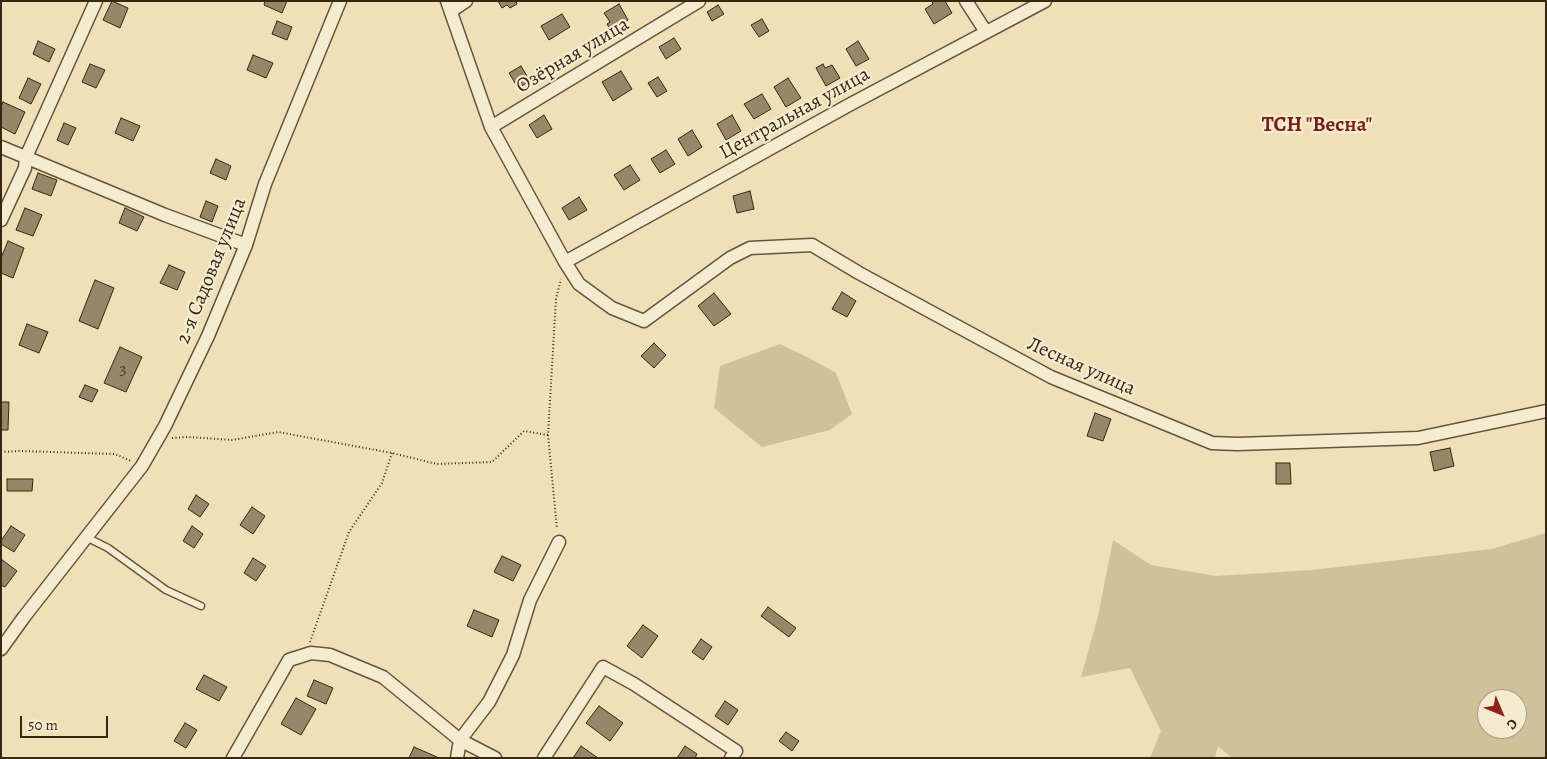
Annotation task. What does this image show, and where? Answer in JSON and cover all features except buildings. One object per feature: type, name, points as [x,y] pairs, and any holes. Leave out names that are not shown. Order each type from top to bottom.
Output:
[{"type":"street","points":[[1,220],[25,168],[26,157],[96,1]]},
{"type":"street","name":"2-я Садовая улица","points":[[1,649],[142,466],[157,439],[208,336],[246,245],[265,184],[340,1]]},
{"type":"street","points":[[466,1],[449,6],[491,127],[565,262]]},
{"type":"street","name":"Озёрная улица","points":[[491,127],[699,1]]},
{"type":"street","points":[[966,1],[986,32]]},
{"type":"street","name":"Центральная улица","points":[[565,262],[849,105],[1045,1]]},
{"type":"street","points":[[1,147],[165,215],[246,245]]},
{"type":"street","name":"Лесная улица","points":[[565,262],[580,284],[612,308],[644,321],[730,258],[750,248],[812,245],[859,273],[1051,377],[1212,443],[1237,444],[1418,438],[1546,412]]},
{"type":"street","points":[[457,758],[460,740],[489,702],[513,655],[530,600],[559,542]]},
{"type":"street","points":[[233,758],[289,660],[311,653],[330,655],[383,677],[460,740],[496,758]]},
{"type":"street","points":[[544,758],[603,666],[634,684],[734,754]]},
{"type":"lane","points":[[86,537],[108,548],[166,590],[201,606]]},
{"type":"path","points":[[559,542],[548,435],[556,299],[565,262]]},
{"type":"path","points":[[157,439],[188,437],[232,440],[278,432],[392,453],[437,464],[492,462],[524,431],[548,435]]},
{"type":"path","points":[[1,452],[115,454],[142,466]]},
{"type":"path","points":[[305,655],[349,532],[382,483],[392,453]]},
{"type":"shaded area","points":[[780,344],[836,373],[852,414],[830,430],[762,447],[714,408],[720,366]]},
{"type":"shaded area","points":[[1546,533],[1546,758],[1232,758],[1218,746],[1215,758],[1150,758],[1161,731],[1130,668],[1081,677],[1098,616],[1113,540],[1151,565],[1216,576],[1312,570],[1492,549]]},
{"type":"district","name":"ТСН \"Весна\"","points":[[1317,126]]}]
